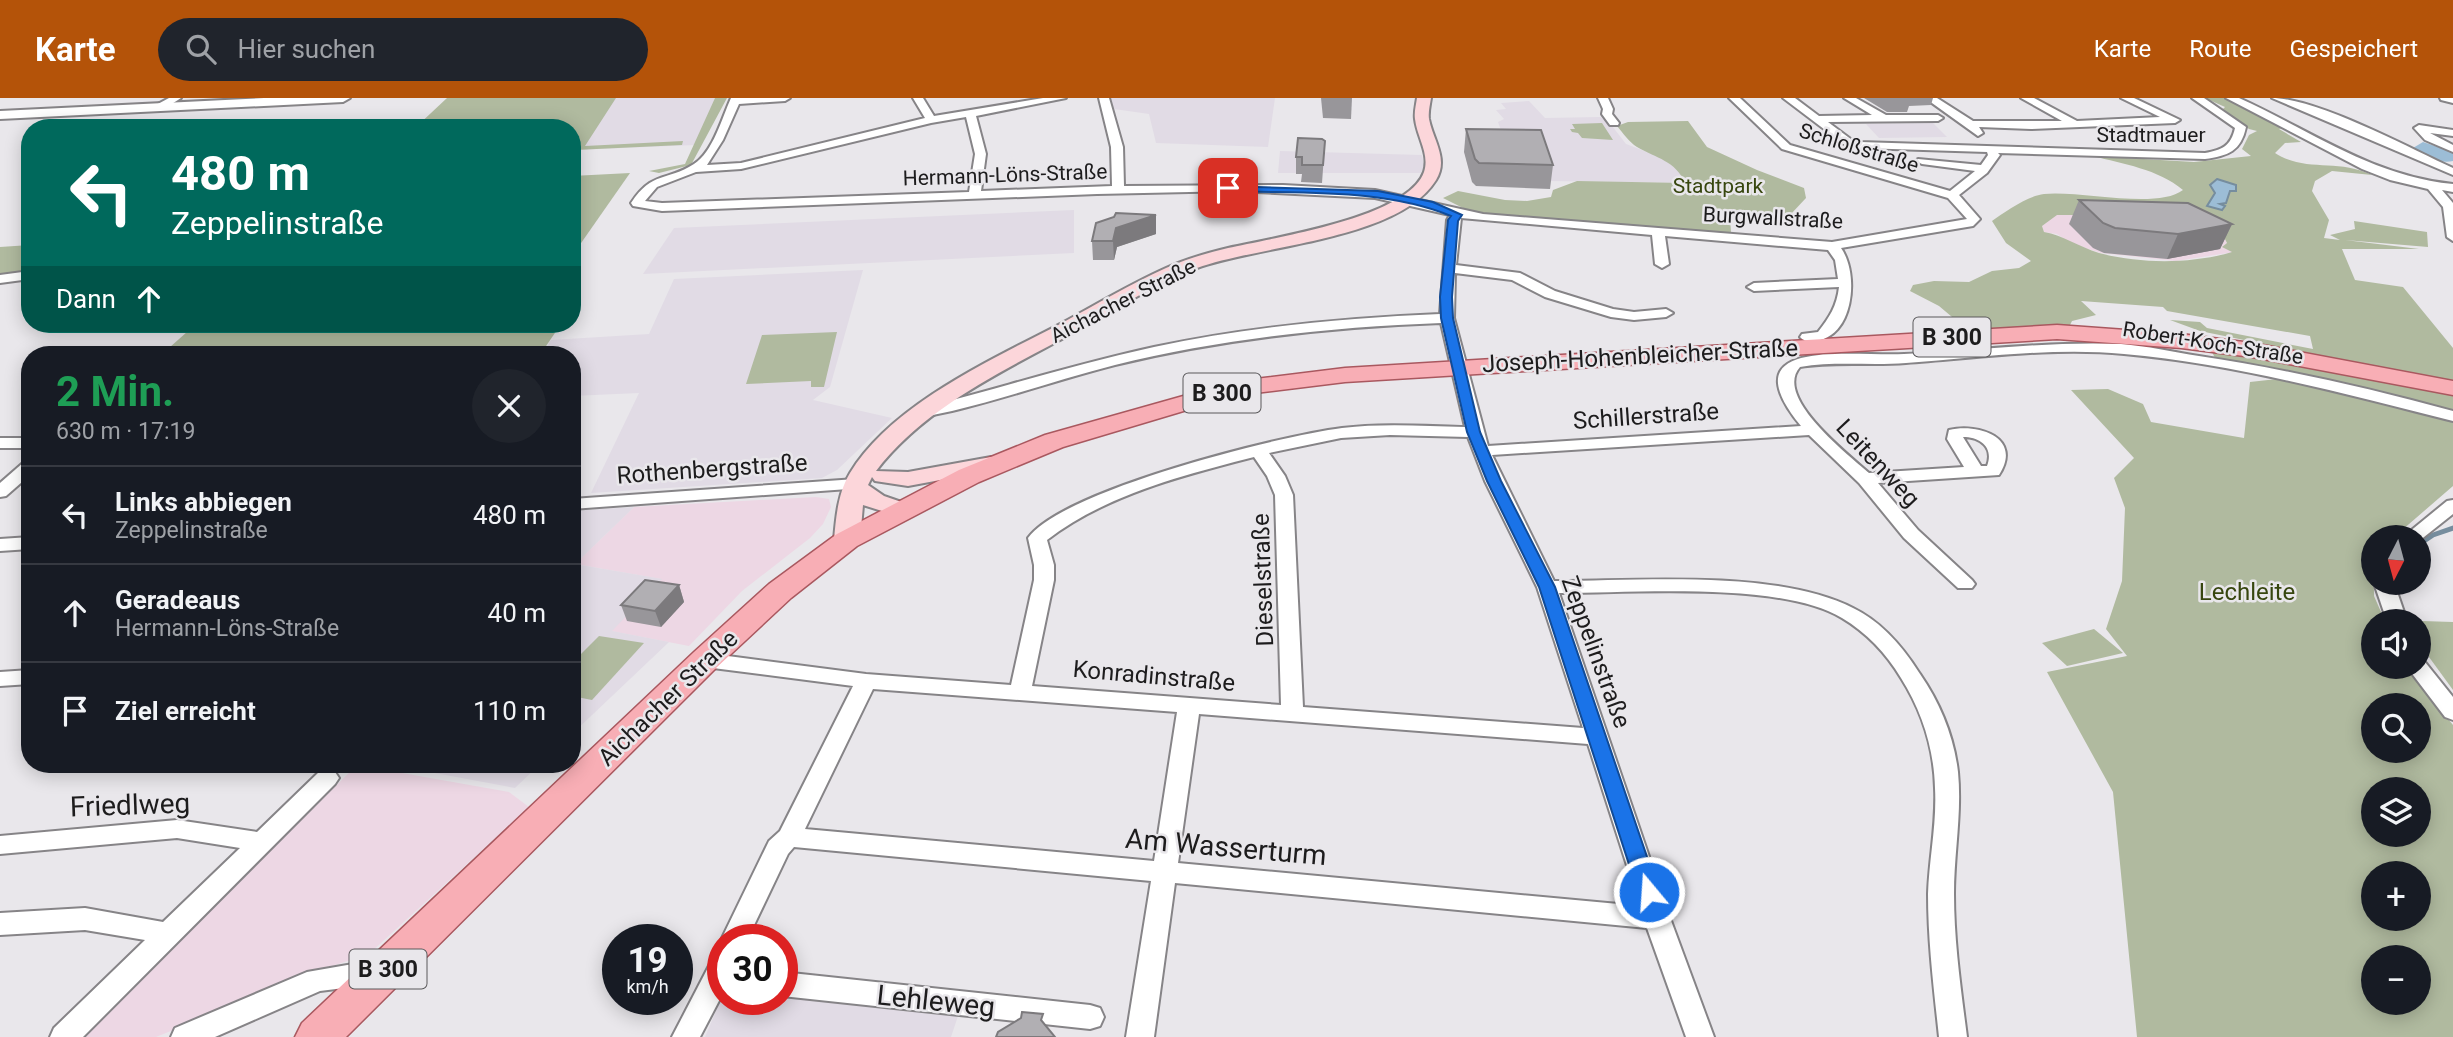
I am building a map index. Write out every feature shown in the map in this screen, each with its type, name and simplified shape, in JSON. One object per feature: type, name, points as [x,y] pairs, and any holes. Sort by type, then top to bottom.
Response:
[{"type":"main road","name":"Aichacher Straße","points":[[856,484],[881,465],[905,428],[928,411],[995,367],[1170,274],[1206,260],[1361,222],[1408,199],[1429,179],[1434,160],[1422,117],[1424,98]]},
{"type":"main road","name":"Joseph-Hohenbleicher-Straße","points":[[901,510],[996,463],[1054,440],[1128,418],[1255,386],[1457,367],[2001,334],[2077,333],[2252,350],[2453,388]]},
{"type":"main road","points":[[881,465],[908,479],[996,463]]},
{"type":"main road","points":[[881,465],[901,510]]},
{"type":"main road","points":[[856,484],[870,500],[901,510]]},
{"type":"main road","points":[[847,540],[856,484]]},
{"type":"main road","name":"Aichacher Straße","points":[[317,1037],[705,660],[780,591],[847,540],[901,510]]},
{"type":"street","points":[[160,107],[176,98]]},
{"type":"street","points":[[0,115],[257,100],[343,98]]},
{"type":"street","points":[[644,170],[660,180],[704,162],[736,99],[785,98]]},
{"type":"street","points":[[918,98],[931,120]]},
{"type":"street","points":[[692,169],[741,166],[931,120],[1062,98]]},
{"type":"street","points":[[1104,98],[1118,147],[1118,189]]},
{"type":"street","points":[[1603,98],[1608,109],[1607,114],[1614,123]]},
{"type":"street","points":[[1788,98],[1849,143],[1991,150]]},
{"type":"street","points":[[1849,98],[1883,118]]},
{"type":"street","points":[[1930,98],[1971,124],[1994,155],[1984,169],[1952,195]]},
{"type":"street","points":[[1971,124],[2175,120],[2126,98]]},
{"type":"street","name":"Stadtmauer","points":[[1991,150],[2180,156],[2225,153],[2238,141],[2241,127],[2197,98]]},
{"type":"street","points":[[2231,98],[2305,133],[2381,174],[2433,187],[2453,188]]},
{"type":"street","points":[[2277,98],[2338,120],[2453,172]]},
{"type":"street","points":[[2445,98],[2453,100]]},
{"type":"street","points":[[2027,99],[2076,124]]},
{"type":"street","name":"Schloßstraße","points":[[1738,102],[1791,150],[1952,195]]},
{"type":"street","points":[[970,113],[983,157],[974,195]]},
{"type":"street","points":[[1815,119],[1938,118]]},
{"type":"street","points":[[2453,134],[2419,128],[2428,138],[2453,149]]},
{"type":"street","points":[[1922,161],[1984,169]]},
{"type":"street","name":"Hermann-Löns-Straße","points":[[660,180],[645,189],[637,203],[664,207],[1118,189],[1295,190],[1376,194],[1408,199]]},
{"type":"street","points":[[2433,187],[2449,206],[2453,237]]},
{"type":"street","name":"Burgwallstraße","points":[[1457,215],[1832,246],[1969,223],[1974,219],[1952,195]]},
{"type":"street","points":[[1408,199],[1435,205],[1457,215]]},
{"type":"street","name":"Zeppelinstraße","points":[[1457,215],[1453,220],[1447,318],[1457,367],[1478,441],[1494,481],[1547,587],[1657,918],[1700,1037]]},
{"type":"street","points":[[1658,233],[1661,264]]},
{"type":"street","points":[[1807,337],[1822,336],[1839,316],[1845,303],[1842,256],[1832,246]]},
{"type":"street","points":[[1449,268],[1515,276],[1550,294],[1611,313],[1634,316],[1665,313]]},
{"type":"street","points":[[0,279],[21,276]]},
{"type":"street","points":[[1754,286],[1845,283]]},
{"type":"street","points":[[928,411],[961,405],[1110,361],[1194,342],[1300,326],[1367,320],[1447,318]]},
{"type":"street","name":"Robert-Koch-Straße","points":[[1795,363],[1820,359],[1902,359],[2053,347],[2124,349],[2260,370],[2366,393],[2453,416]]},
{"type":"street","name":"Leitenweg","points":[[1795,363],[1789,369],[1787,392],[1794,407],[1813,430],[1865,479],[1911,534],[1965,584]]},
{"type":"street","name":"Schillerstraße","points":[[1020,691],[1042,596],[1044,565],[1037,538],[1047,527],[1114,497],[1171,476],[1259,451],[1340,433],[1371,430],[1478,441],[1813,430]]},
{"type":"street","points":[[0,443],[21,443]]},
{"type":"street","name":"Dieselstraße","points":[[1259,451],[1276,476],[1284,495],[1292,713]]},
{"type":"street","points":[[1865,479],[1976,472]]},
{"type":"street","points":[[0,492],[21,474]]},
{"type":"street","name":"Rothenbergstraße","points":[[581,503],[856,484]]},
{"type":"street","points":[[2427,525],[2453,505]]},
{"type":"street","points":[[0,545],[21,544]]},
{"type":"street","points":[[1547,587],[1749,587],[1784,591],[1822,601],[1858,617],[1885,639],[1908,668],[1941,736],[1947,774],[1941,894],[1953,1037]]},
{"type":"street","name":"Konradinstraße","points":[[705,660],[866,681],[1599,737]]},
{"type":"street","points":[[0,680],[21,678]]},
{"type":"street","points":[[2427,679],[2453,712]]},
{"type":"street","points":[[742,924],[778,848],[789,837],[866,681]]},
{"type":"street","points":[[1140,1037],[1189,706]]},
{"type":"street","points":[[64,1037],[327,778]]},
{"type":"street","name":"Friedlweg","points":[[0,845],[177,830],[262,842]]},
{"type":"street","name":"Am Wasserturm","points":[[789,837],[1657,918]]},
{"type":"street","points":[[0,924],[85,919],[169,934]]},
{"type":"street","points":[[185,1037],[317,980],[353,975],[374,983]]},
{"type":"street","name":"Lehleweg","points":[[798,987],[1090,1017]]},
{"type":"street","points":[[686,1037],[707,999]]},
{"type":"shaded area","points":[[611,98],[719,98],[695,145],[581,150],[581,141]]},
{"type":"shaded area","points":[[1109,98],[1275,98],[1268,147],[1156,143],[1149,114],[1114,109]]},
{"type":"shaded area","points":[[1529,101],[1545,118],[1600,117],[1609,122],[1626,144],[1658,156],[1678,169],[1686,183],[1549,181],[1509,152],[1498,122],[1504,119],[1496,110],[1506,109],[1501,103]]},
{"type":"shaded area","points":[[1933,123],[1947,137],[1879,138],[1866,124]]},
{"type":"shaded area","points":[[1280,151],[1422,155],[1424,165],[1421,173],[1278,173]]},
{"type":"shaded area","points":[[1074,210],[1074,253],[643,274],[674,228]]},
{"type":"shaded area","points":[[2056,215],[2106,215],[2224,237],[2227,243],[2223,247],[2234,252],[2176,261],[2101,253],[2072,244],[2057,234],[2044,232],[2042,226]]},
{"type":"shaded area","points":[[863,270],[830,387],[813,400],[892,418],[837,470],[822,478],[591,493],[639,393],[581,396],[581,346],[547,346],[551,340],[649,334],[674,279]]},
{"type":"shaded area","points":[[816,497],[829,499],[831,507],[823,524],[810,538],[742,591],[689,646],[611,631],[661,579],[581,565],[581,558],[634,507]]},
{"type":"shaded area","points":[[634,507],[581,558],[581,510]]},
{"type":"shaded area","points":[[581,565],[662,579],[612,631],[669,642],[581,725]]},
{"type":"shaded area","points":[[349,773],[402,773],[509,792],[529,807],[369,954],[326,968],[156,1037],[81,1037]]},
{"type":"shaded area","points":[[435,773],[531,773],[515,788]]},
{"type":"shaded area","points":[[798,997],[959,1013],[951,1037],[705,1037],[714,1015],[798,1015]]},
{"type":"green space","points":[[447,98],[616,98],[585,146],[683,141],[682,145],[581,150],[581,119],[425,119]]},
{"type":"green space","points":[[715,98],[727,98],[691,165],[659,173],[649,171],[685,164]]},
{"type":"green space","points":[[2205,98],[2224,98],[2286,127],[2279,129],[2301,142],[2285,143],[2275,153],[2287,159],[2346,167],[2372,175],[2332,171],[2315,181],[2312,191],[2329,220],[2324,238],[2340,240],[2330,235],[2355,229],[2354,221],[2427,232],[2428,247],[2345,240],[2419,249],[2342,249],[2355,280],[2403,287],[2453,348],[2453,383],[2200,331],[2170,320],[2200,322],[2207,328],[2313,349],[2310,336],[2167,311],[2163,307],[2081,301],[2096,315],[2072,321],[2068,329],[2006,331],[1964,327],[1939,306],[1910,291],[1913,285],[1934,281],[1969,282],[1992,271],[2019,268],[2031,261],[2006,243],[1992,221],[2031,198],[2044,194],[2059,194],[2137,199],[2171,196],[2183,190],[2151,172],[2093,156],[2194,162],[2251,156],[2242,149],[2249,135],[2257,131],[2249,129],[2223,109],[2225,107]],"holes":[[[2057,215],[2106,215],[2224,237],[2227,243],[2222,247],[2232,252],[2200,259],[2166,261],[2115,257],[2044,232],[2042,226]]]},
{"type":"green space","name":"Stadtpark","points":[[1688,121],[1707,147],[1804,188],[1806,198],[1791,214],[1767,217],[1730,216],[1731,233],[1490,215],[1471,212],[1443,198],[1458,191],[1505,200],[1527,201],[1551,197],[1553,190],[1577,181],[1685,183],[1671,165],[1634,145],[1617,126],[1628,122]]},
{"type":"green space","points":[[1602,123],[1613,140],[1582,138],[1570,129],[1575,129],[1572,124]]},
{"type":"green space","points":[[630,173],[581,243],[581,176]]},
{"type":"green space","points":[[21,246],[21,274],[0,278],[0,247]]},
{"type":"green space","points":[[837,332],[824,387],[811,387],[811,381],[746,384],[762,335]]},
{"type":"green space","points":[[186,333],[555,333],[546,346],[171,346]]},
{"type":"green space","points":[[2211,350],[2252,355],[2453,395],[2453,412],[2305,376],[2215,358]]},
{"type":"green space","name":"Lechleite","points":[[2286,378],[2453,418],[2453,486],[2408,525],[2361,525],[2361,595],[2374,595],[2380,609],[2361,609],[2361,679],[2415,679],[2427,693],[2361,693],[2361,763],[2431,763],[2431,698],[2453,725],[2453,1037],[2137,1037],[2113,792],[2047,672],[2127,656],[2106,629],[2122,581],[2125,508],[2114,478],[2134,458],[2071,390],[2108,389],[2143,404],[2151,422],[2244,438],[2250,382]]},
{"type":"green space","points":[[2431,621],[2453,622],[2453,690],[2431,660]]},
{"type":"green space","points":[[2094,629],[2123,653],[2067,666],[2042,643]]},
{"type":"green space","points":[[599,636],[644,643],[592,700],[581,698],[581,654]]},
{"type":"water","points":[[2217,179],[2236,185],[2236,191],[2230,191],[2226,203],[2220,204],[2225,206],[2222,210],[2207,206],[2215,193],[2210,185]]},
{"type":"building","points":[[1466,129],[1541,130],[1553,165],[1479,163],[1475,159]]},
{"type":"building","points":[[1298,138],[1325,141],[1323,165],[1302,165],[1302,157],[1296,157]]},
{"type":"building","points":[[2079,200],[2188,203],[2232,224],[2178,234],[2115,228],[2103,223]]},
{"type":"building","points":[[1116,213],[1156,215],[1116,228],[1113,241],[1092,241],[1096,223],[1114,217]]},
{"type":"building","points":[[645,580],[679,585],[655,611],[621,605]]},
{"type":"building","points":[[1022,1012],[1043,1014],[1041,1020],[1055,1037],[996,1037],[998,1032],[1021,1018]]},
{"type":"waterway","points":[[2423,148],[2447,157]]},
{"type":"waterway","points":[[2431,536],[2453,528]]},
{"type":"route","points":[[1228,188],[1378,194],[1429,204],[1457,215],[1453,220],[1446,297],[1447,318],[1474,432],[1494,481],[1547,587],[1649,892]]}]
